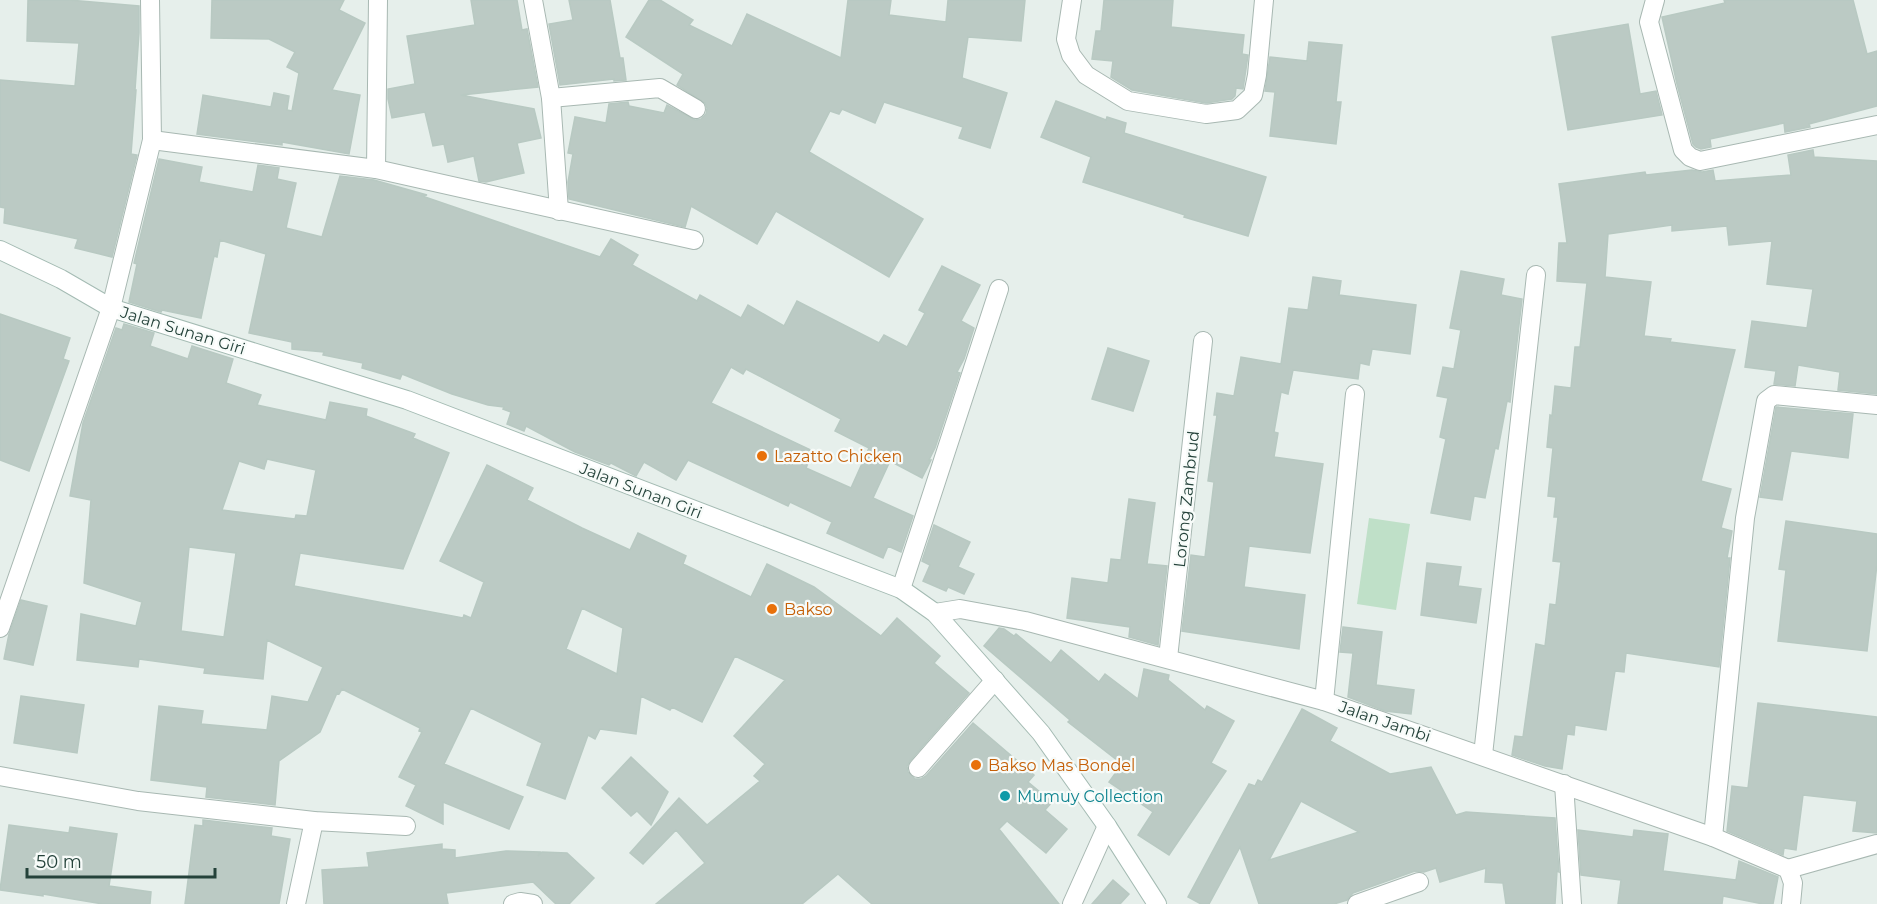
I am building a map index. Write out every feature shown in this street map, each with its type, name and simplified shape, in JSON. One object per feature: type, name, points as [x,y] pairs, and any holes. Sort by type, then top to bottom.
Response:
[{"type":"street","points":[[0,628],[111,308],[152,140],[150,0]]},
{"type":"street","points":[[376,169],[378,0]]},
{"type":"street","points":[[534,0],[551,98],[559,211]]},
{"type":"street","points":[[1072,0],[1066,39],[1071,55],[1086,75],[1128,101],[1206,114],[1237,110],[1253,95],[1264,0]]},
{"type":"street","points":[[1655,0],[1648,22],[1683,150],[1690,157],[1701,161],[1877,125]]},
{"type":"street","points":[[551,98],[660,87],[696,109]]},
{"type":"street","points":[[152,140],[376,169],[694,240]]},
{"type":"street","name":"Jalan Sunan Giri","points":[[0,250],[61,279],[111,308],[407,400],[901,589],[935,614],[1041,733],[1107,826],[1156,904]]},
{"type":"street","points":[[1482,755],[1536,275]]},
{"type":"street","points":[[901,589],[999,289]]},
{"type":"street","name":"Lorong Zambrud","points":[[1168,658],[1203,341]]},
{"type":"street","points":[[1324,700],[1355,394]]},
{"type":"street","points":[[1713,837],[1744,518],[1766,401],[1774,395],[1877,405]]},
{"type":"street","name":"Jalan Jambi","points":[[935,614],[960,609],[986,613],[1324,700],[1713,837],[1788,869]]},
{"type":"street","points":[[918,768],[995,680]]},
{"type":"street","points":[[0,776],[138,801],[314,821],[406,826]]},
{"type":"street","points":[[1564,784],[1572,904]]},
{"type":"street","points":[[297,904],[314,821]]},
{"type":"street","points":[[1072,904],[1107,826]]},
{"type":"street","points":[[1791,904],[1793,883],[1788,869],[1877,844]]},
{"type":"street","points":[[1357,904],[1419,882]]},
{"type":"street","points":[[513,904],[520,902],[533,904]]},
{"type":"green space","points":[[1369,518],[1410,524],[1396,610],[1357,604]]},
{"type":"building","points":[[28,0],[69,0],[139,6],[131,154],[137,155],[112,257],[75,248],[78,239],[4,223],[5,208],[0,207],[0,80],[75,86],[79,43],[27,41]]},
{"type":"building","points":[[212,0],[344,0],[339,10],[365,23],[332,90],[360,95],[349,154],[282,142],[282,145],[197,134],[203,95],[271,107],[274,93],[289,96],[287,110],[292,111],[299,73],[287,67],[295,52],[269,39],[211,38]]},
{"type":"building","points":[[471,0],[517,0],[522,30],[527,29],[538,87],[461,95],[534,109],[541,138],[517,143],[524,173],[486,182],[479,181],[474,156],[448,162],[444,144],[433,146],[425,112],[392,118],[388,99],[388,89],[415,84],[407,36],[475,25]]},
{"type":"building","points":[[569,0],[610,0],[626,80],[614,81],[614,79],[560,85],[549,24],[573,20]]},
{"type":"building","points":[[649,0],[660,0],[693,20],[689,25],[732,46],[747,14],[841,58],[848,0],[891,0],[889,15],[946,22],[948,0],[1025,0],[1021,41],[968,37],[962,78],[1007,93],[990,148],[959,138],[963,127],[884,102],[875,123],[842,109],[839,114],[830,111],[809,152],[923,219],[889,277],[776,211],[757,244],[691,206],[685,227],[569,199],[568,182],[573,154],[568,153],[575,117],[606,123],[609,104],[628,102],[629,106],[664,113],[667,105],[695,120],[701,119],[706,114],[705,103],[677,85],[683,74],[626,37]]},
{"type":"building","points":[[1104,0],[1173,0],[1171,27],[1244,35],[1242,54],[1248,55],[1243,89],[1236,88],[1232,99],[1206,103],[1132,90],[1111,77],[1113,61],[1092,59],[1096,31],[1101,31]]},
{"type":"building","points":[[1724,0],[1853,0],[1867,54],[1877,51],[1877,106],[1809,124],[1810,127],[1785,132],[1784,123],[1710,139],[1711,147],[1701,149],[1696,147],[1693,144],[1677,84],[1662,17],[1725,3]]},
{"type":"building","points":[[1628,24],[1640,94],[1656,91],[1662,115],[1568,130],[1552,37]]},
{"type":"building","points":[[1309,42],[1342,45],[1336,102],[1341,102],[1336,144],[1270,136],[1275,92],[1265,91],[1270,57],[1307,61]]},
{"type":"building","points":[[1056,101],[1106,120],[1107,117],[1126,123],[1124,133],[1266,177],[1248,236],[1184,217],[1185,215],[1083,182],[1091,157],[1041,137]]},
{"type":"building","points":[[1813,150],[1814,157],[1877,161],[1877,394],[1838,390],[1840,372],[1798,365],[1795,386],[1774,384],[1776,371],[1745,367],[1752,321],[1807,328],[1813,289],[1767,284],[1772,241],[1729,245],[1727,226],[1672,231],[1672,225],[1608,234],[1605,277],[1651,282],[1644,336],[1671,339],[1670,342],[1735,350],[1701,481],[1731,489],[1721,528],[1732,531],[1727,558],[1730,558],[1719,667],[1626,653],[1624,672],[1615,671],[1606,730],[1575,725],[1574,735],[1567,734],[1562,769],[1512,755],[1515,736],[1523,737],[1536,644],[1545,646],[1550,604],[1556,605],[1561,562],[1553,561],[1558,517],[1554,517],[1556,497],[1548,496],[1553,448],[1547,447],[1550,415],[1552,416],[1555,386],[1571,388],[1575,347],[1580,347],[1587,283],[1557,281],[1559,243],[1567,243],[1559,184],[1645,172],[1646,175],[1692,170],[1702,172],[1713,170],[1715,181],[1791,175],[1788,155]]},
{"type":"building","points":[[159,159],[202,167],[199,182],[253,192],[258,165],[279,168],[277,179],[296,183],[286,228],[322,237],[340,176],[374,180],[427,195],[422,196],[600,257],[611,239],[638,255],[632,265],[697,301],[700,295],[741,318],[748,305],[784,326],[797,301],[879,343],[884,335],[907,347],[925,313],[919,310],[942,266],[980,285],[961,321],[974,328],[964,359],[957,372],[960,373],[929,460],[931,460],[922,478],[890,461],[873,498],[913,516],[901,552],[888,546],[883,558],[827,533],[832,522],[790,502],[788,506],[688,460],[676,480],[644,462],[636,476],[611,463],[609,465],[575,452],[526,426],[524,431],[507,424],[511,412],[503,409],[504,407],[488,405],[452,394],[402,374],[400,379],[362,368],[363,363],[323,355],[324,352],[292,349],[292,342],[249,333],[266,254],[220,240],[217,257],[214,256],[201,318],[162,310],[161,312],[129,302],[137,264],[134,263]],"holes":[[[731,367],[743,374],[746,369],[841,419],[835,431],[869,448],[851,488],[806,468],[813,451],[711,403]]]},
{"type":"building","points":[[1461,271],[1504,279],[1501,295],[1522,299],[1510,402],[1507,401],[1498,449],[1495,448],[1485,498],[1474,496],[1470,520],[1431,513],[1446,439],[1440,437],[1448,398],[1437,396],[1443,367],[1454,369],[1461,330],[1450,328]]},
{"type":"building","points":[[1313,277],[1341,281],[1339,295],[1416,305],[1410,354],[1372,349],[1369,365],[1360,363],[1358,379],[1293,370],[1288,394],[1281,392],[1274,432],[1278,433],[1274,457],[1323,464],[1310,553],[1249,546],[1244,587],[1305,595],[1299,649],[1182,631],[1191,555],[1205,557],[1214,482],[1208,481],[1217,415],[1214,415],[1217,393],[1234,396],[1241,357],[1281,364],[1289,308],[1308,310]]},
{"type":"building","points":[[0,314],[70,338],[63,359],[69,361],[29,471],[0,460]]},
{"type":"building","points":[[124,324],[154,333],[150,346],[188,359],[192,346],[233,359],[226,383],[261,395],[257,405],[326,420],[330,402],[367,409],[366,416],[415,434],[413,438],[449,453],[403,569],[300,553],[294,586],[471,618],[484,582],[440,561],[487,465],[533,488],[527,500],[582,528],[630,550],[638,533],[686,556],[683,564],[751,597],[767,564],[814,587],[881,636],[897,618],[940,656],[934,663],[969,693],[910,761],[907,766],[908,772],[915,779],[926,776],[973,723],[1034,775],[1028,782],[1052,802],[1045,810],[1067,829],[1046,853],[1007,821],[999,829],[1059,904],[872,904],[838,874],[802,904],[656,904],[705,863],[676,830],[643,864],[630,853],[679,798],[707,825],[760,781],[754,776],[765,764],[734,736],[785,680],[735,656],[702,722],[672,707],[670,710],[641,696],[636,734],[600,729],[595,739],[588,735],[565,799],[527,785],[542,743],[471,708],[444,764],[523,797],[509,829],[443,802],[443,824],[406,806],[416,785],[399,777],[422,732],[419,731],[420,728],[342,689],[339,694],[337,693],[320,732],[279,761],[275,805],[206,797],[207,787],[151,780],[159,706],[203,711],[201,724],[267,730],[272,696],[308,702],[323,667],[267,640],[263,679],[204,673],[205,668],[139,659],[138,667],[77,660],[81,614],[136,626],[142,602],[84,583],[91,500],[70,496],[83,423],[116,328],[122,330]],"holes":[[[267,459],[316,470],[307,516],[296,515],[295,519],[222,510],[239,461],[264,469]],[[189,547],[236,553],[224,637],[181,631]],[[582,608],[623,628],[617,674],[566,649]]]},
{"type":"building","points":[[1108,348],[1149,361],[1133,411],[1092,399]]},
{"type":"building","points":[[1776,407],[1853,414],[1848,458],[1791,451],[1782,500],[1760,497]]},
{"type":"building","points":[[1129,499],[1155,503],[1147,564],[1167,566],[1158,645],[1129,637],[1130,627],[1067,618],[1072,578],[1108,583],[1111,559],[1121,560]]},
{"type":"building","points":[[1786,521],[1877,534],[1877,564],[1867,651],[1778,641],[1786,570],[1779,569]]},
{"type":"building","points":[[934,525],[970,542],[958,567],[974,574],[964,594],[948,587],[946,591],[923,581],[930,565],[922,561]]},
{"type":"building","points":[[1427,563],[1461,567],[1458,586],[1481,589],[1476,623],[1421,615]]},
{"type":"building","points":[[21,600],[47,606],[33,665],[4,659],[9,634]]},
{"type":"building","points":[[1343,627],[1382,632],[1376,685],[1414,690],[1411,714],[1385,711],[1348,697],[1353,653],[1340,652]]},
{"type":"building","points":[[999,628],[1014,636],[1016,634],[1051,663],[1061,650],[1099,682],[1105,674],[1138,699],[1144,669],[1169,675],[1168,680],[1205,710],[1207,706],[1234,721],[1211,763],[1226,771],[1169,855],[1138,835],[1153,812],[1109,782],[1122,764],[1068,722],[1070,720],[984,646]]},
{"type":"building","points":[[21,696],[84,705],[77,753],[14,743]]},
{"type":"building","points":[[1758,703],[1877,717],[1877,833],[1853,831],[1857,801],[1803,795],[1796,850],[1784,848],[1783,855],[1727,831],[1732,786],[1748,788]]},
{"type":"building","points":[[1302,709],[1337,728],[1330,741],[1390,774],[1431,767],[1456,815],[1466,812],[1555,818],[1559,872],[1557,871],[1555,904],[1506,904],[1503,883],[1485,882],[1486,868],[1440,882],[1436,868],[1424,872],[1415,871],[1353,893],[1347,900],[1334,904],[1259,904],[1240,847],[1209,904],[1201,904],[1188,897],[1249,784],[1255,786],[1258,780],[1262,782]],"holes":[[[1301,801],[1359,832],[1269,860]]]},
{"type":"building","points":[[631,757],[668,792],[651,825],[637,811],[631,816],[602,788]]},
{"type":"building","points":[[203,820],[272,828],[271,836],[290,839],[279,904],[185,904],[195,825],[203,826]]},
{"type":"building","points":[[9,825],[69,833],[70,827],[117,834],[109,886],[151,892],[150,904],[103,904],[43,894],[43,896],[0,890]]},
{"type":"building","points":[[1578,830],[1633,837],[1634,830],[1668,834],[1663,871],[1736,880],[1739,861],[1778,877],[1773,904],[1723,896],[1722,904],[1618,904],[1621,880],[1581,875]]},
{"type":"building","points":[[442,844],[442,849],[455,850],[455,858],[506,851],[540,852],[538,856],[542,852],[567,853],[594,878],[569,904],[556,904],[533,882],[446,893],[448,904],[324,904],[322,870],[369,867],[367,853]]},
{"type":"building","points":[[1113,880],[1129,894],[1120,904],[1092,904]]},
{"type":"place","name":"Lazatto Chicken","points":[[762,456]]},
{"type":"place","name":"Bakso","points":[[772,609]]},
{"type":"place","name":"Bakso Mas Bondel","points":[[976,765]]},
{"type":"place","name":"Mumuy Collection","points":[[1005,796]]}]
